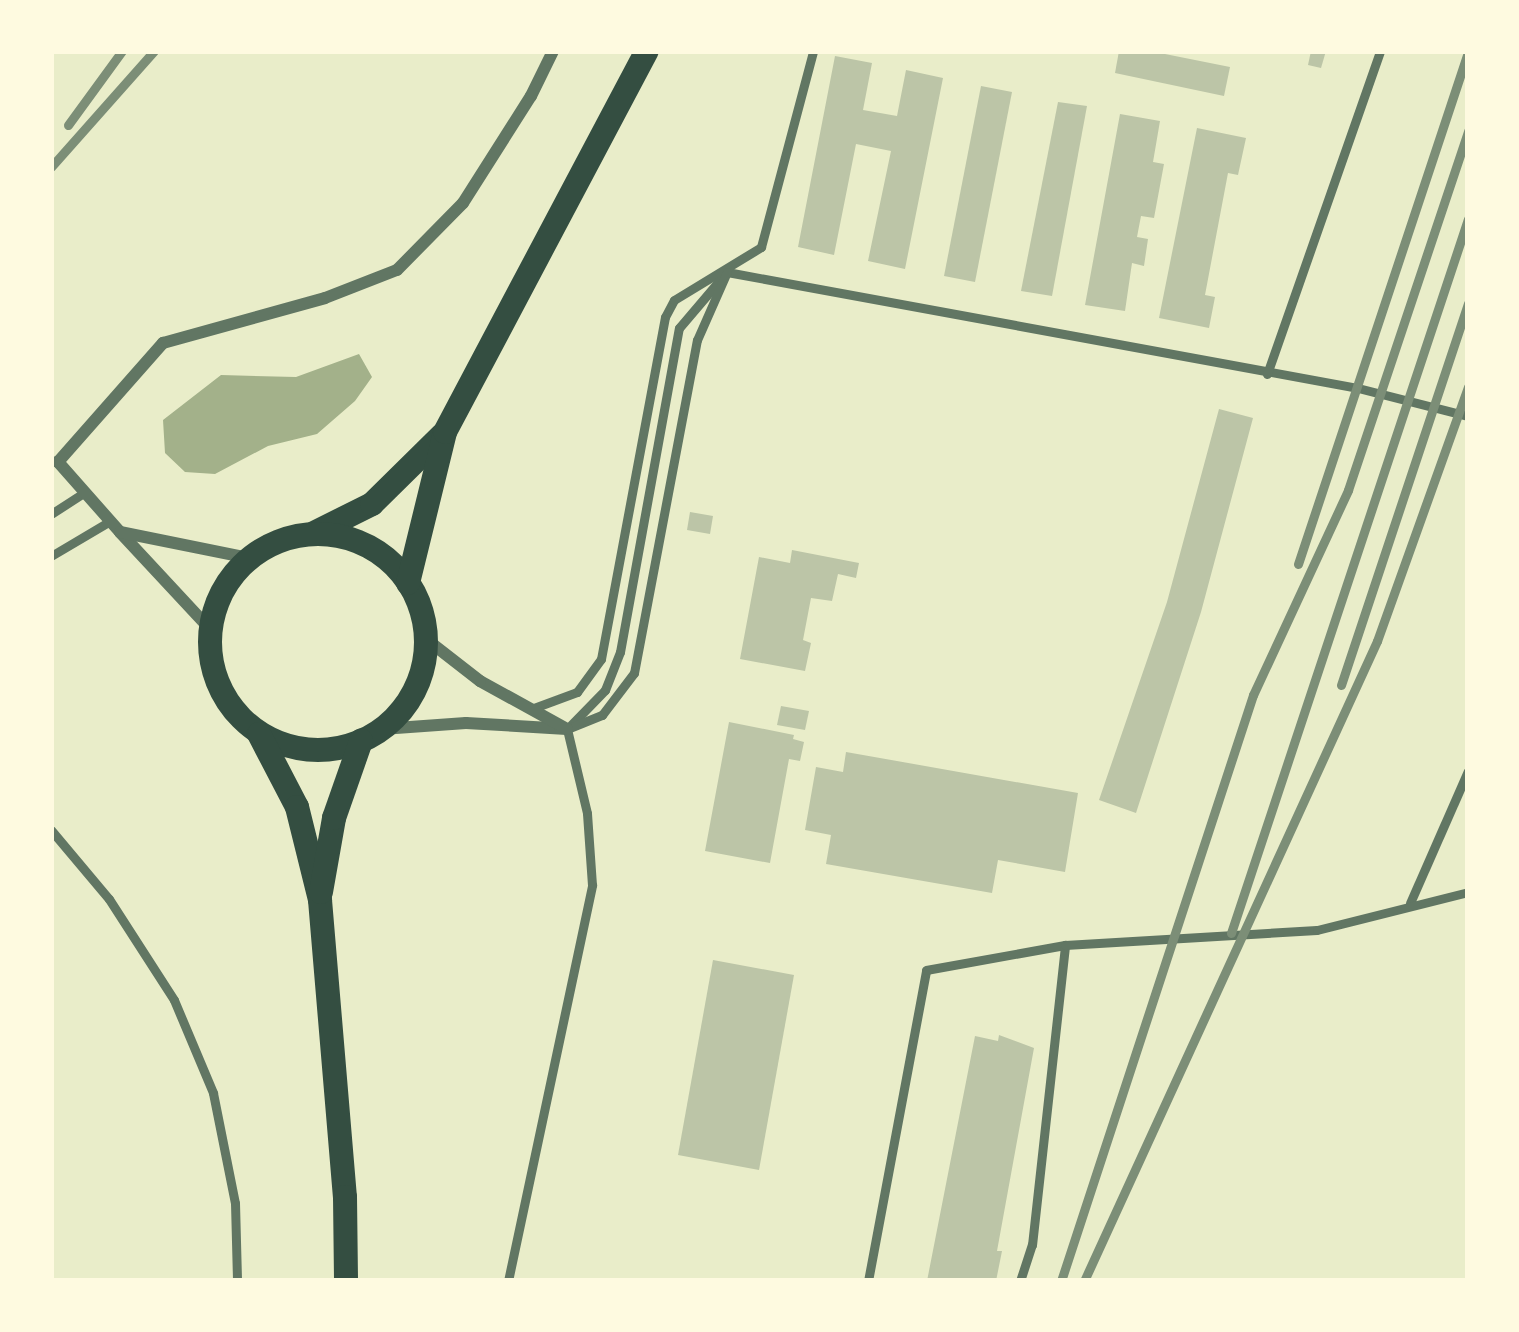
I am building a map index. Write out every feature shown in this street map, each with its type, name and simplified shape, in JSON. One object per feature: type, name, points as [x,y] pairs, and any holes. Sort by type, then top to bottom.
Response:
[{"type":"main road","points":[[408,583],[445,432],[647,51]]},
{"type":"main road","points":[[346,1281],[345,1198],[320,900],[298,807],[257,732],[235,712],[220,687],[211,658],[210,628],[217,602],[249,557],[279,540],[312,534],[372,504],[445,432]]},
{"type":"main road","points":[[312,534],[367,545],[408,583],[426,639],[414,688],[372,735],[334,818],[320,900]]},
{"type":"main road","points":[[257,732],[308,750],[372,735]]},
{"type":"street","points":[[210,628],[58,462],[164,344],[326,298],[397,270],[463,203],[531,96],[553,51]]},
{"type":"street","points":[[115,526],[249,557]]},
{"type":"street","points":[[426,639],[480,681],[567,729]]},
{"type":"street","points":[[372,735],[466,723],[567,729]]},
{"type":"lane","points":[[530,709],[578,692],[601,659],[665,317],[674,300],[727,272],[760,247],[813,51]]},
{"type":"lane","points":[[1267,374],[1380,51]]},
{"type":"lane","points":[[727,272],[1358,388],[1468,416]]},
{"type":"lane","points":[[567,729],[602,715],[634,673],[697,340],[727,272]]},
{"type":"lane","points":[[567,729],[605,690],[620,652],[679,328],[727,272]]},
{"type":"lane","points":[[51,514],[85,492]]},
{"type":"lane","points":[[51,556],[115,526]]},
{"type":"lane","points":[[508,1281],[592,885],[586,813],[567,729]]},
{"type":"lane","points":[[1409,903],[1468,771]]},
{"type":"lane","points":[[51,830],[109,898],[174,1000],[213,1093],[235,1203],[237,1281]]},
{"type":"lane","points":[[868,1281],[926,970],[1064,945],[1317,930],[1409,903],[1468,892]]},
{"type":"lane","points":[[1020,1281],[1032,1245],[1064,945]]},
{"type":"shaded area","points":[[359,354],[372,377],[355,401],[317,434],[268,446],[215,474],[185,472],[165,453],[163,420],[221,375],[296,377]]},
{"type":"building","points":[[1119,51],[1150,51],[1230,67],[1224,96],[1115,73]]},
{"type":"building","points":[[1311,51],[1326,51],[1321,68],[1308,65]]},
{"type":"building","points":[[835,56],[872,63],[863,110],[897,116],[906,70],[943,78],[905,269],[868,261],[891,151],[856,144],[834,255],[798,247]]},
{"type":"building","points":[[981,86],[1012,92],[975,282],[944,276]]},
{"type":"building","points":[[1058,102],[1087,106],[1052,296],[1021,291]]},
{"type":"building","points":[[1120,114],[1160,121],[1153,162],[1164,164],[1154,218],[1141,216],[1137,237],[1148,239],[1144,266],[1132,263],[1125,311],[1085,305]]},
{"type":"building","points":[[1197,128],[1246,138],[1238,175],[1228,173],[1205,295],[1215,297],[1209,328],[1159,318]]},
{"type":"building","points":[[1219,409],[1253,418],[1201,612],[1136,813],[1099,800],[1167,602]]},
{"type":"building","points":[[690,512],[713,516],[710,534],[687,530]]},
{"type":"building","points":[[792,550],[859,563],[856,578],[838,574],[832,601],[811,598],[803,640],[811,643],[805,671],[740,659],[759,557],[790,563]]},
{"type":"building","points":[[781,706],[809,711],[805,730],[777,725]]},
{"type":"building","points":[[729,722],[794,735],[793,739],[804,742],[800,761],[789,759],[770,863],[705,851]]},
{"type":"building","points":[[846,752],[1078,793],[1065,872],[998,860],[992,893],[826,864],[831,835],[805,830],[816,767],[843,772]]},
{"type":"building","points":[[713,960],[794,975],[759,1170],[678,1155]]},
{"type":"building","points":[[999,1035],[1034,1048],[997,1251],[1002,1251],[996,1281],[927,1281],[975,1036],[998,1041]]},
{"type":"railway","points":[[68,125],[122,51]]},
{"type":"railway","points":[[51,167],[154,51]]},
{"type":"railway","points":[[1298,564],[1468,52]]},
{"type":"railway","points":[[1061,1281],[1253,695],[1348,490],[1468,131]]},
{"type":"railway","points":[[1231,933],[1468,219]]},
{"type":"railway","points":[[1341,685],[1468,304]]},
{"type":"railway","points":[[1084,1281],[1377,641],[1468,387]]}]
